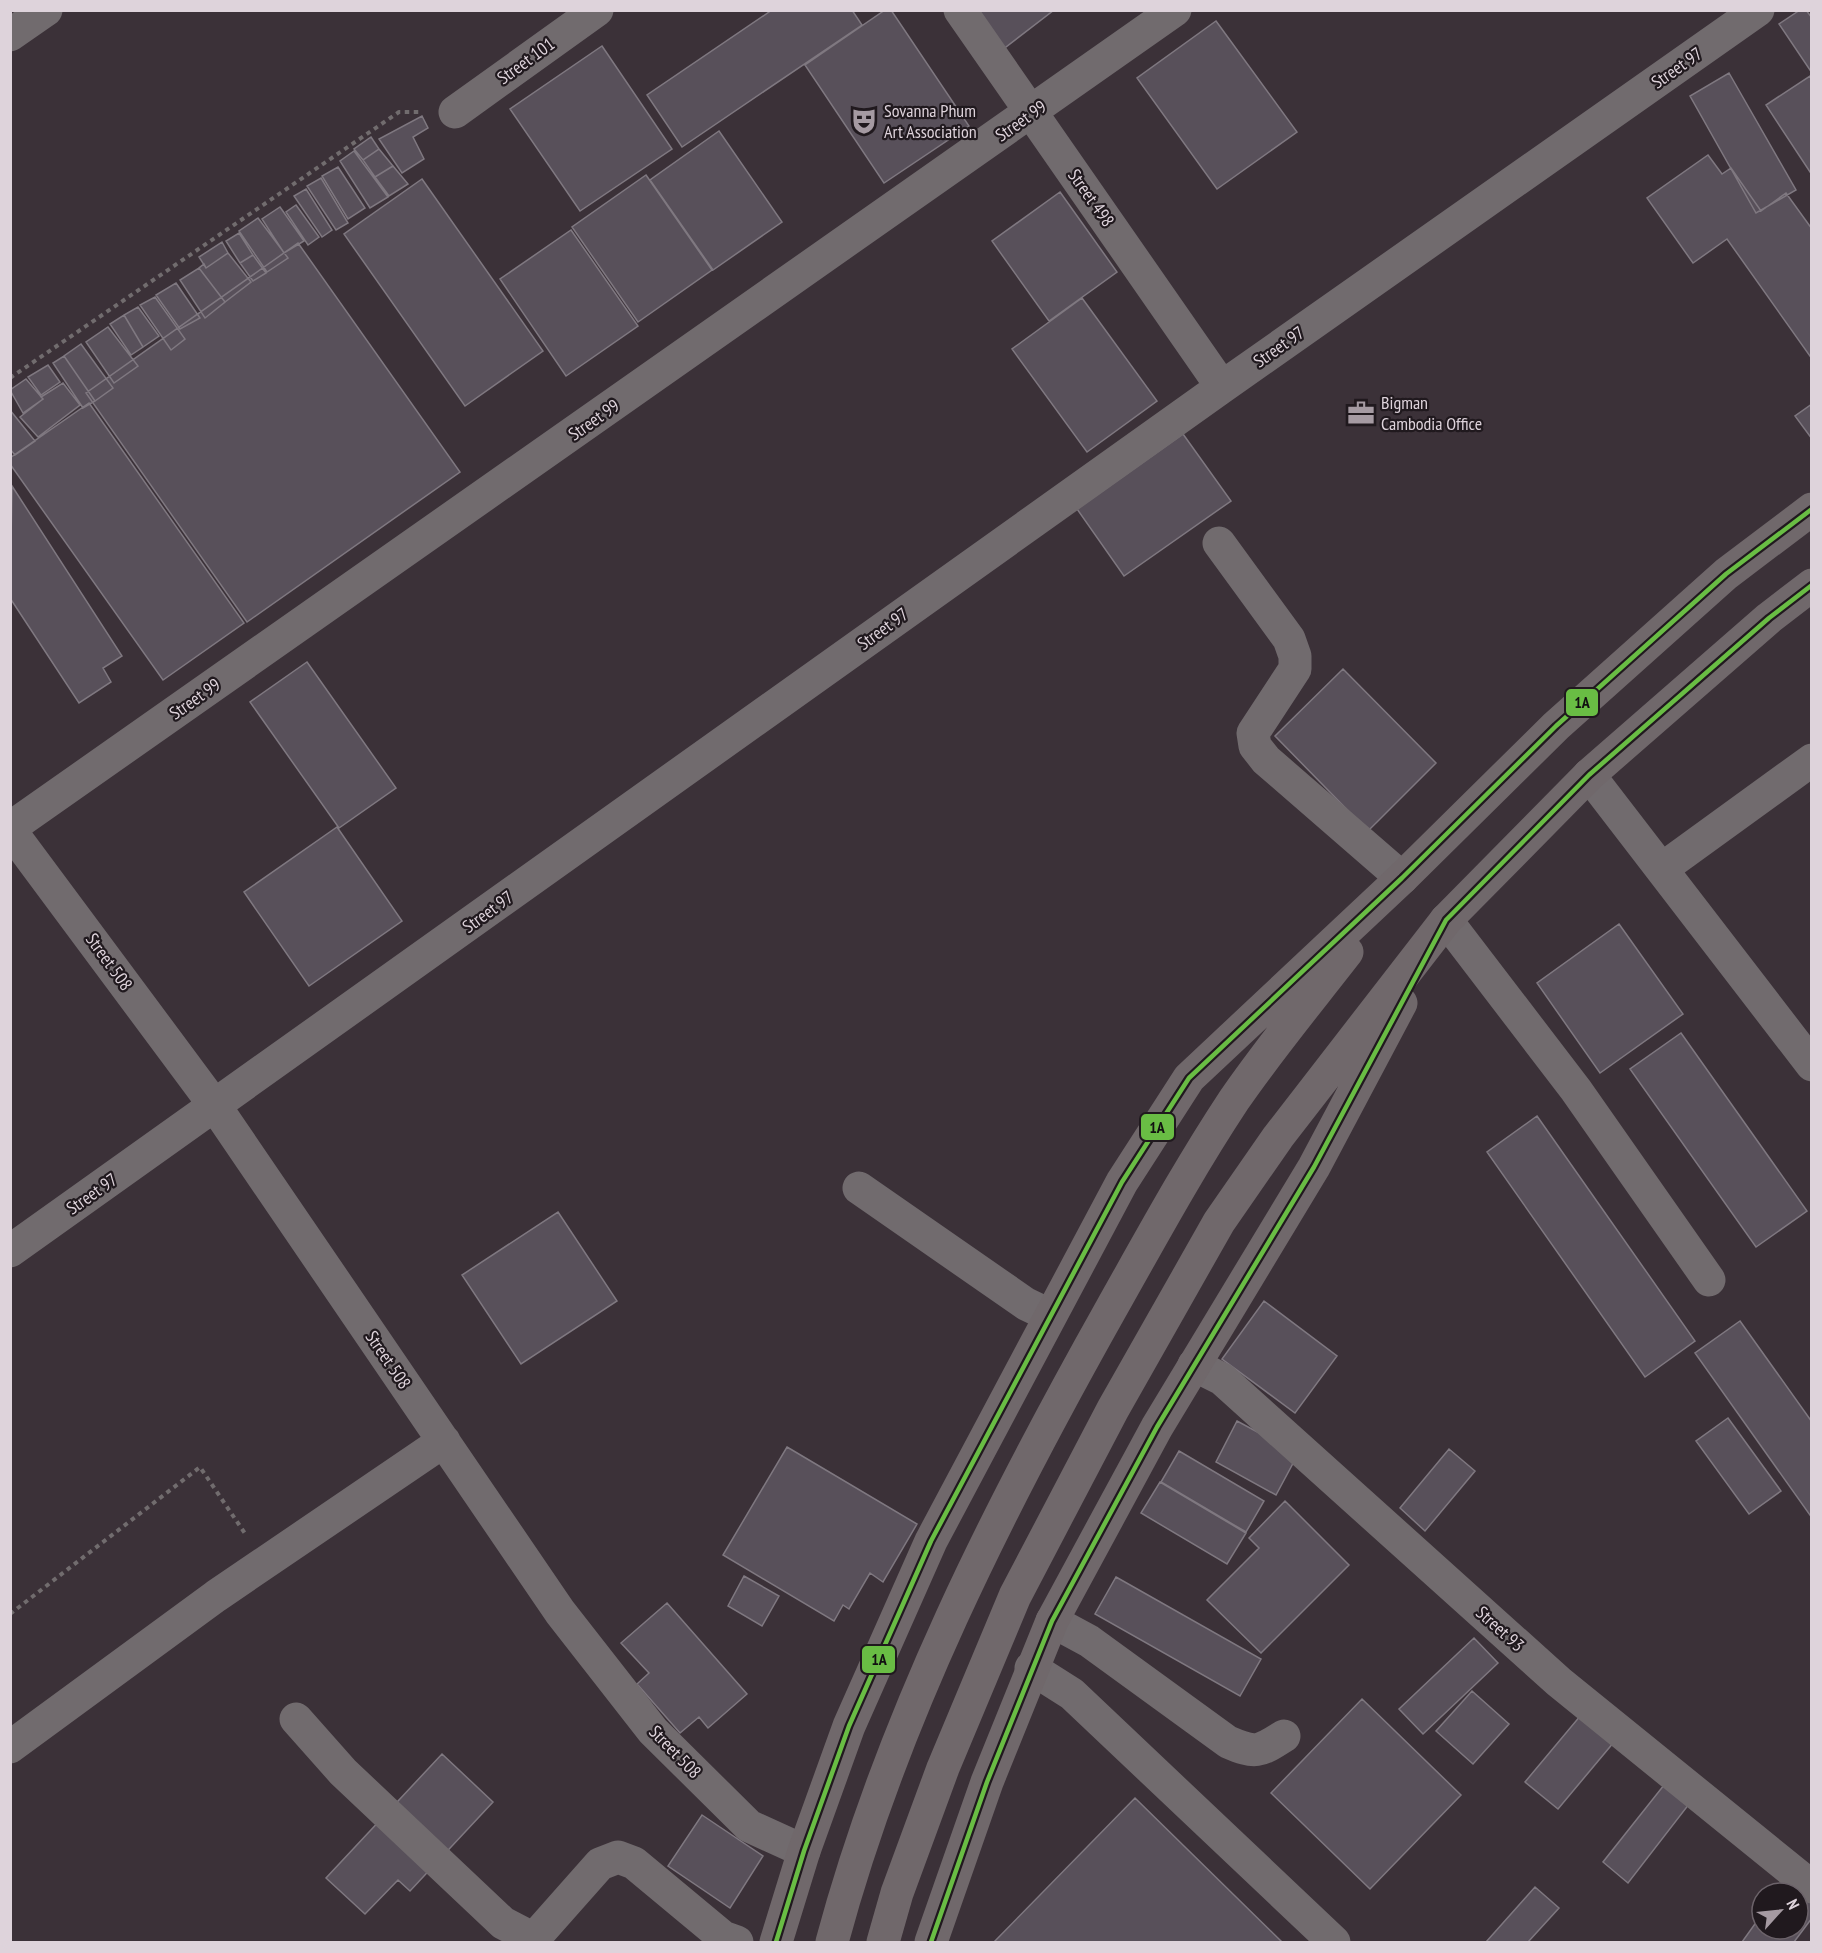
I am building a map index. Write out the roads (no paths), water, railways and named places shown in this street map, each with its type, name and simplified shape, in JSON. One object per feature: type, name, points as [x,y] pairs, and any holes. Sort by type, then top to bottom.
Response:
[{"type":"highway","points":[[776,1942],[804,1851],[849,1726],[931,1541],[1122,1182],[1189,1078],[1402,878],[1556,726],[1726,574],[1812,509]]},
{"type":"highway","points":[[883,1942],[897,1893],[943,1768],[1015,1596],[1113,1408],[1219,1222],[1278,1137],[1446,920],[1589,775],[1769,618],[1812,585]]},
{"type":"highway","points":[[832,1942],[849,1878],[896,1749],[969,1576],[1068,1385],[1173,1198],[1236,1098],[1402,878]]},
{"type":"highway","points":[[931,1942],[1031,1668],[1052,1621],[1157,1427],[1314,1167],[1446,920]]},
{"type":"street","points":[[10,35],[46,10]]},
{"type":"street","name":"Street 101","points":[[455,112],[597,10]]},
{"type":"street","name":"Street 498","points":[[960,10],[1222,387]]},
{"type":"street","name":"Street 99","points":[[10,829],[1176,10]]},
{"type":"street","name":"Street 97","points":[[10,1251],[1222,387],[1758,10]]},
{"type":"street","points":[[1219,543],[1288,639],[1295,656],[1295,669],[1253,733],[1255,746],[1266,760],[1402,878]]},
{"type":"street","points":[[1663,868],[1812,760]]},
{"type":"street","points":[[1589,775],[1663,868],[1812,1065]]},
{"type":"street","name":"Street 508","points":[[10,829],[215,1106],[560,1612],[653,1731],[749,1826],[804,1851]]},
{"type":"street","points":[[1446,920],[1576,1090],[1709,1280]]},
{"type":"street","points":[[859,1188],[1026,1304],[1049,1316]]},
{"type":"street","name":"Street 93","points":[[1194,1365],[1222,1379],[1559,1682],[1812,1887]]},
{"type":"street","points":[[10,1747],[265,1563],[444,1442]]},
{"type":"street","points":[[1052,1621],[1089,1641],[1228,1742],[1250,1751],[1261,1751],[1284,1736]]},
{"type":"street","points":[[1031,1668],[1072,1694],[1334,1942]]},
{"type":"street","points":[[296,1719],[343,1772],[502,1923],[525,1935],[538,1934],[600,1864],[618,1857],[634,1863],[723,1937],[737,1942]]},
{"type":"place","name":"Sovanna Phum Art Association","points":[[864,121]]},
{"type":"place","name":"Bigman Cambodia Office","points":[[1361,413]]}]
